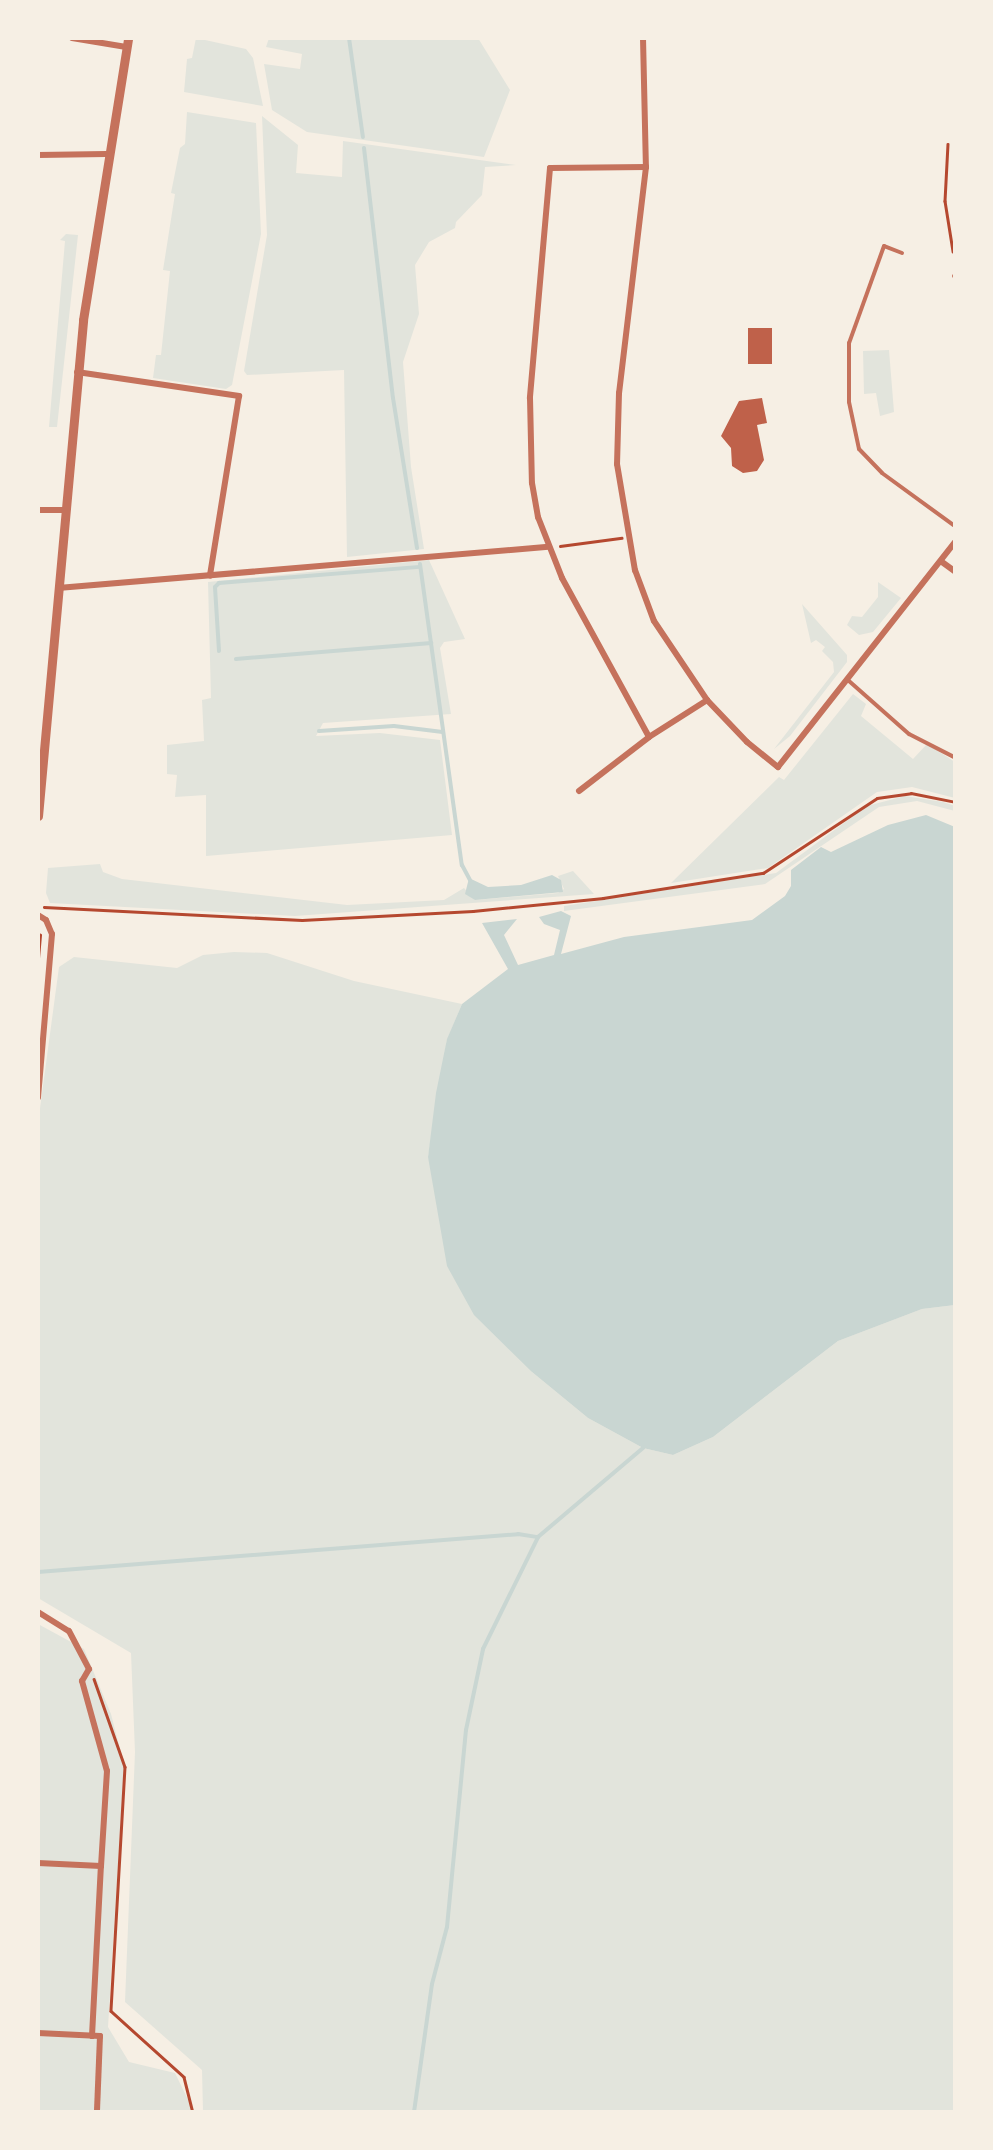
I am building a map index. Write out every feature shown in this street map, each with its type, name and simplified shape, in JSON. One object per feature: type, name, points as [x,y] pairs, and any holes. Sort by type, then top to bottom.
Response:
[{"type":"street","points":[[38,816],[77,372],[106,154],[127,42],[72,38]]},
{"type":"street","points":[[643,38],[646,166],[620,393],[617,464],[627,538],[654,621],[708,700],[747,742],[778,767],[956,540]]},
{"type":"street","points":[[38,155],[106,154]]},
{"type":"street","points":[[646,166],[550,168],[530,398],[532,483],[548,547],[604,661],[649,737]]},
{"type":"street","points":[[77,372],[239,396],[210,576]]},
{"type":"street","points":[[38,510],[65,510]]},
{"type":"street","points":[[58,588],[548,547]]},
{"type":"street","points":[[942,562],[956,572]]},
{"type":"street","points":[[579,791],[649,737],[708,700]]},
{"type":"street","points":[[38,1097],[52,934],[46,920],[39,919]]},
{"type":"street","points":[[38,1612],[70,1631],[89,1669],[82,1681],[108,1770],[92,2036]]},
{"type":"street","points":[[38,1863],[101,1866]]},
{"type":"street","points":[[38,2033],[100,2036],[97,2112]]},
{"type":"lane","points":[[902,253],[884,246],[848,342],[846,379],[852,418],[859,449],[869,461],[956,526]]},
{"type":"lane","points":[[849,680],[909,734],[956,758]]},
{"type":"path","points":[[948,144],[944,201],[953,250]]},
{"type":"path","points":[[548,547],[627,538]]},
{"type":"path","points":[[43,907],[302,920],[588,900],[763,873],[796,855],[877,798],[911,793],[956,802]]},
{"type":"path","points":[[38,958],[39,919]]},
{"type":"path","points":[[89,1669],[118,1737],[125,1767],[111,2011],[184,2077],[193,2112]]},
{"type":"shaded area","points":[[196,38],[246,49],[253,58],[263,106],[184,92],[187,59],[192,58]]},
{"type":"shaded area","points":[[269,38],[478,38],[510,90],[484,157],[307,132],[272,110],[264,64],[300,69],[302,54],[266,47]]},
{"type":"shaded area","points":[[187,112],[256,123],[261,234],[232,385],[226,389],[153,378],[156,355],[161,355],[170,271],[163,270],[175,194],[171,193],[180,148],[185,144]]},
{"type":"shaded area","points":[[262,116],[298,145],[296,173],[342,177],[343,141],[516,165],[485,167],[482,195],[456,222],[455,228],[429,242],[415,265],[419,314],[403,362],[411,467],[424,549],[347,557],[344,370],[247,375],[244,371],[267,235]]},
{"type":"shaded area","points":[[66,234],[78,235],[57,427],[49,427],[65,241],[60,240]]},
{"type":"shaded area","points":[[889,350],[894,412],[880,416],[876,393],[864,394],[863,351]]},
{"type":"shaded area","points":[[429,560],[465,639],[444,642],[440,648],[451,714],[323,723],[316,736],[380,733],[440,740],[452,835],[206,856],[206,795],[175,797],[177,775],[167,774],[167,745],[204,741],[202,700],[211,698],[208,582]]},
{"type":"shaded area","points":[[878,582],[901,598],[873,632],[859,635],[847,625],[852,616],[862,617],[878,597]]},
{"type":"shaded area","points":[[802,604],[847,655],[847,662],[790,736],[774,749],[834,672],[833,662],[822,651],[825,647],[816,640],[811,643]]},
{"type":"shaded area","points":[[853,694],[866,704],[861,716],[913,759],[927,744],[955,762],[955,798],[912,787],[877,792],[768,868],[671,883],[779,777],[784,780]]},
{"type":"shaded area","points":[[905,796],[943,802],[955,806],[955,811],[917,801],[879,807],[765,884],[564,911],[564,906],[776,873],[867,806]]},
{"type":"shaded area","points":[[926,815],[955,827],[955,1305],[922,1309],[838,1341],[713,1437],[673,1455],[643,1448],[588,1418],[532,1372],[474,1315],[447,1266],[428,1157],[447,1039],[462,1004],[508,969],[482,923],[517,919],[504,935],[518,965],[554,955],[560,930],[544,924],[539,917],[561,911],[571,916],[561,954],[624,937],[752,920],[785,896],[791,886],[791,870],[821,847],[831,852],[888,825]]},
{"type":"shaded area","points":[[100,864],[103,872],[122,879],[347,905],[444,900],[464,888],[475,900],[558,893],[564,889],[558,876],[573,871],[594,894],[295,916],[50,903],[46,893],[48,868]]},
{"type":"shaded area","points":[[552,875],[561,880],[563,892],[475,900],[465,894],[469,878],[488,887],[521,885]]},
{"type":"shaded area","points":[[267,953],[354,981],[462,1004],[447,1040],[428,1157],[532,1372],[588,1418],[643,1448],[673,1455],[713,1437],[838,1341],[922,1309],[955,1305],[955,2112],[203,2112],[202,2070],[125,2002],[135,1752],[131,1653],[38,1598],[38,1123],[59,967],[74,957],[177,968],[203,955]]},
{"type":"shaded area","points":[[38,1624],[84,1649],[111,1714],[124,1765],[108,2027],[129,2062],[175,2073],[194,2112],[38,2112]]},
{"type":"building","points":[[748,328],[772,328],[772,364],[748,364]]},
{"type":"building","points":[[762,398],[767,423],[757,425],[764,460],[757,471],[743,473],[732,466],[731,448],[721,436],[739,401]]},
{"type":"waterway","points":[[349,38],[363,137]]},
{"type":"waterway","points":[[364,148],[393,398],[417,548]]},
{"type":"waterway","points":[[420,564],[462,865],[470,880]]},
{"type":"waterway","points":[[219,651],[215,587],[219,583],[419,567]]},
{"type":"waterway","points":[[236,659],[431,643]]},
{"type":"waterway","points":[[319,731],[394,726],[443,732]]},
{"type":"waterway","points":[[414,2112],[432,1984],[447,1927],[466,1730],[483,1649],[538,1537],[643,1448]]},
{"type":"waterway","points":[[38,1572],[518,1534],[538,1537]]}]
